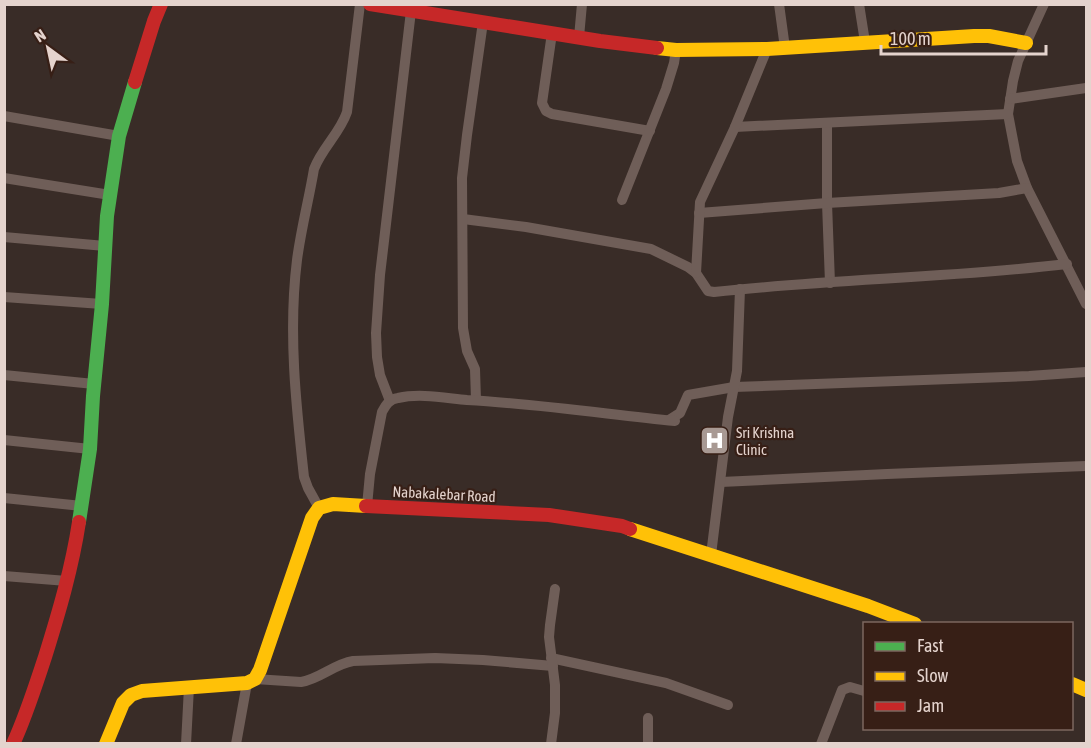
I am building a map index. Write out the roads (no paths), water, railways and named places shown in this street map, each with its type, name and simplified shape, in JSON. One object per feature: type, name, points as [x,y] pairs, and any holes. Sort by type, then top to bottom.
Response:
[{"type":"street","points":[[13,744],[27,713],[62,604],[82,506],[90,449],[110,195],[119,136],[161,4]]},
{"type":"street","points":[[236,744],[251,681],[260,670],[312,518],[319,508],[304,477],[296,396],[293,314],[297,259],[318,157],[344,123],[347,112],[360,4]]},
{"type":"street","points":[[370,4],[657,49],[767,49],[974,36],[989,36],[1026,44]]},
{"type":"street","points":[[579,37],[582,4]]},
{"type":"street","points":[[779,4],[785,48]]},
{"type":"street","points":[[859,4],[865,42]]},
{"type":"street","points":[[1044,4],[1018,61],[1008,114],[1017,161],[1027,188],[1086,304]]},
{"type":"street","points":[[390,401],[380,375],[376,333],[380,275],[411,11]]},
{"type":"street","points":[[476,400],[475,369],[467,351],[463,328],[462,178],[483,22]]},
{"type":"street","points":[[552,33],[542,103],[546,111],[552,114],[650,131]]},
{"type":"street","points":[[696,273],[700,202],[735,127],[767,49]]},
{"type":"street","points":[[622,200],[666,89],[676,50]]},
{"type":"street","points":[[1010,99],[1086,88]]},
{"type":"street","points":[[735,127],[1008,114]]},
{"type":"street","points":[[4,116],[119,136]]},
{"type":"street","points":[[826,123],[830,283]]},
{"type":"street","points":[[4,178],[110,195]]},
{"type":"street","points":[[699,213],[999,193],[1027,188]]},
{"type":"street","points":[[463,219],[526,227],[651,249],[688,267],[696,273],[708,291],[714,292],[1005,272],[1067,264]]},
{"type":"street","points":[[4,237],[105,246]]},
{"type":"street","points":[[711,555],[728,417],[739,351],[740,289]]},
{"type":"street","points":[[4,297],[102,304]]},
{"type":"street","points":[[367,506],[370,474],[382,412],[385,405],[397,398],[415,396],[476,400],[674,421],[688,395],[734,387],[1086,372]]},
{"type":"street","points":[[4,375],[94,384]]},
{"type":"street","points":[[4,440],[90,449]]},
{"type":"street","points":[[721,482],[1086,466]]},
{"type":"street","points":[[4,498],[82,506]]},
{"type":"street","name":"Nabakalebar Road","points":[[319,508],[333,504],[549,515],[622,526],[900,621]]},
{"type":"street","points":[[4,576],[67,581]]},
{"type":"street","points":[[551,744],[555,713],[555,685],[549,637],[555,589]]},
{"type":"street","points":[[106,744],[123,703],[132,694],[142,691],[251,681],[308,681],[341,664],[353,661],[454,659],[552,662],[666,683],[728,705]]},
{"type":"street","points":[[186,744],[189,687]]},
{"type":"street","points":[[821,744],[842,690],[850,687],[863,691]]},
{"type":"street","points":[[648,718],[648,744]]},
{"type":"place","name":"Sri Krishna Clinic","points":[[715,441]]}]
